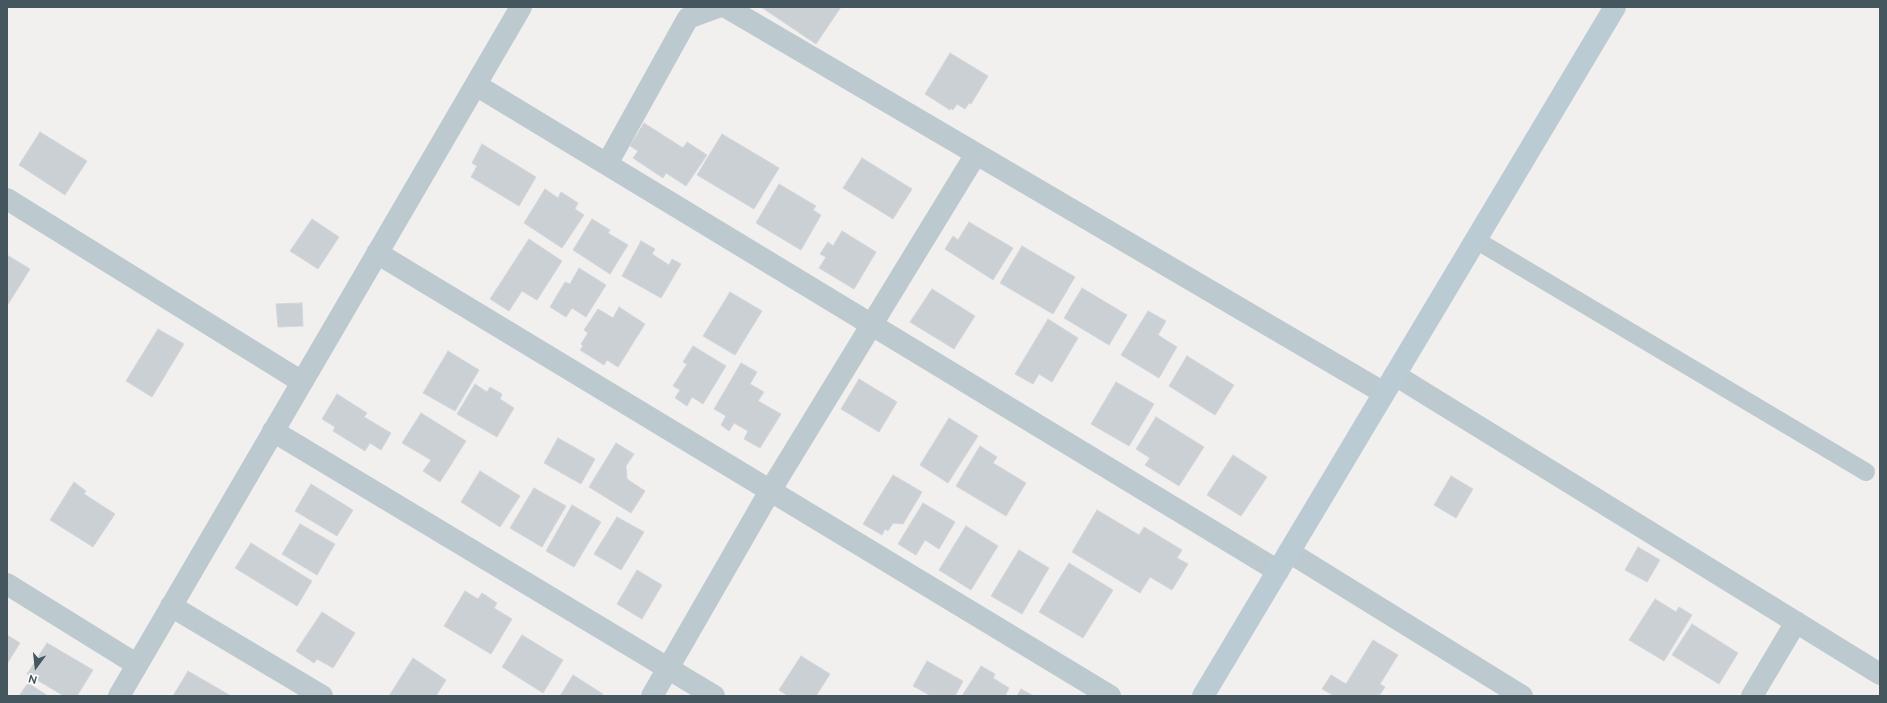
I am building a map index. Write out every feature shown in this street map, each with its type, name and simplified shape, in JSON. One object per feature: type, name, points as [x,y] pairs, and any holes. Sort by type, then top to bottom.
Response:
[{"type":"street","points":[[119,696],[136,664],[521,7]]},
{"type":"street","points":[[606,164],[688,18],[718,7]]},
{"type":"street","points":[[726,7],[1384,393]]},
{"type":"street","points":[[1203,696],[1615,7]]},
{"type":"street","points":[[476,85],[1278,571]]},
{"type":"street","points":[[652,696],[770,491],[976,154]]},
{"type":"street","points":[[7,199],[302,382]]},
{"type":"street","points":[[377,253],[1110,696]]},
{"type":"street","points":[[1395,375],[1880,674]]},
{"type":"street","points":[[273,431],[714,696]]},
{"type":"street","points":[[1289,552],[1522,696]]},
{"type":"street","points":[[7,584],[136,664]]},
{"type":"street","points":[[171,606],[322,696]]},
{"type":"street","points":[[1752,696],[1796,622]]},
{"type":"lane","points":[[1476,240],[1866,472]]},
{"type":"building","points":[[761,7],[841,7],[816,44]]},
{"type":"building","points":[[950,53],[988,76],[971,104],[969,103],[965,109],[957,104],[953,110],[951,108],[950,110],[925,94]]},
{"type":"building","points":[[644,123],[683,148],[687,142],[707,155],[686,186],[666,173],[663,178],[633,158],[638,151],[630,146]]},
{"type":"building","points":[[40,132],[87,161],[65,195],[19,165]]},
{"type":"building","points":[[722,134],[779,168],[754,209],[697,175]]},
{"type":"building","points":[[482,144],[536,177],[519,206],[471,177],[477,166],[472,163]]},
{"type":"building","points":[[862,158],[912,189],[893,219],[843,188]]},
{"type":"building","points":[[779,184],[816,206],[813,210],[821,215],[801,250],[756,223]]},
{"type":"building","points":[[545,189],[558,198],[561,192],[578,203],[575,209],[584,215],[562,248],[524,223]]},
{"type":"building","points":[[312,219],[339,237],[318,269],[290,251]]},
{"type":"building","points":[[592,219],[610,230],[608,233],[628,245],[610,274],[573,250]]},
{"type":"building","points":[[969,222],[1013,248],[993,280],[945,249],[953,236],[958,240]]},
{"type":"building","points":[[842,231],[876,252],[854,289],[819,268],[826,257],[820,254],[828,242],[833,246]]},
{"type":"building","points":[[529,239],[562,261],[537,300],[522,291],[509,311],[490,299]]},
{"type":"building","points":[[641,241],[655,249],[652,254],[669,265],[672,259],[681,264],[661,298],[622,276]]},
{"type":"building","points":[[1022,246],[1075,277],[1053,314],[1000,283]]},
{"type":"building","points":[[7,255],[30,269],[7,306]]},
{"type":"building","points":[[579,268],[606,285],[586,317],[572,308],[566,317],[550,307],[565,282],[570,284]]},
{"type":"building","points":[[1082,288],[1127,315],[1109,345],[1064,318]]},
{"type":"building","points":[[932,289],[975,316],[954,349],[910,322]]},
{"type":"building","points":[[730,292],[762,311],[735,355],[703,336]]},
{"type":"building","points":[[302,303],[303,326],[278,327],[276,304]]},
{"type":"building","points":[[619,307],[645,324],[618,367],[607,360],[604,365],[580,350],[583,346],[581,344],[588,333],[584,330],[598,309],[613,318]]},
{"type":"building","points":[[1148,311],[1166,321],[1158,335],[1177,347],[1159,378],[1121,355]]},
{"type":"building","points":[[1048,319],[1078,338],[1052,382],[1039,374],[1033,384],[1015,374]]},
{"type":"building","points":[[158,329],[184,344],[152,397],[126,381]]},
{"type":"building","points":[[693,346],[726,366],[703,404],[692,397],[687,406],[675,398],[680,390],[673,386],[687,364],[683,362]]},
{"type":"building","points":[[448,351],[479,370],[455,411],[423,393]]},
{"type":"building","points":[[1187,356],[1234,385],[1215,415],[1169,386]]},
{"type":"building","points":[[741,363],[757,372],[750,384],[764,392],[758,401],[781,414],[760,448],[744,439],[748,431],[734,423],[729,431],[721,425],[726,416],[714,409]]},
{"type":"building","points":[[859,379],[897,402],[879,432],[841,409]]},
{"type":"building","points":[[1116,382],[1154,404],[1129,446],[1091,424]]},
{"type":"building","points":[[475,384],[487,392],[490,387],[502,394],[500,399],[514,408],[497,437],[457,414]]},
{"type":"building","points":[[337,394],[367,413],[364,417],[391,433],[381,450],[370,443],[365,451],[333,431],[335,427],[322,419]]},
{"type":"building","points":[[421,413],[466,441],[440,482],[423,471],[431,460],[402,443]]},
{"type":"building","points":[[1156,417],[1204,447],[1179,486],[1145,465],[1150,458],[1136,449]]},
{"type":"building","points":[[949,418],[978,436],[948,483],[920,465]]},
{"type":"building","points":[[558,438],[595,459],[581,484],[544,463]]},
{"type":"building","points":[[616,443],[634,454],[626,466],[627,479],[645,491],[631,513],[589,487]]},
{"type":"building","points":[[980,446],[997,457],[993,463],[1026,483],[1006,516],[956,486]]},
{"type":"building","points":[[1233,455],[1267,477],[1241,516],[1207,495]]},
{"type":"building","points":[[480,471],[520,496],[500,527],[461,502]]},
{"type":"building","points":[[893,475],[922,492],[903,524],[893,523],[888,531],[885,529],[882,535],[863,524]]},
{"type":"building","points":[[1451,476],[1473,489],[1456,518],[1434,505]]},
{"type":"building","points":[[74,482],[86,491],[84,494],[115,514],[93,547],[50,520]]},
{"type":"building","points":[[311,484],[353,510],[337,536],[295,511]]},
{"type":"building","points":[[534,488],[566,506],[542,547],[510,528]]},
{"type":"building","points":[[923,503],[955,522],[939,549],[925,540],[916,555],[898,544]]},
{"type":"building","points":[[572,505],[601,522],[574,567],[546,551]]},
{"type":"building","points":[[1097,510],[1139,535],[1144,527],[1182,550],[1177,558],[1188,564],[1172,590],[1150,577],[1140,593],[1072,552]]},
{"type":"building","points":[[617,517],[644,532],[621,570],[594,554]]},
{"type":"building","points":[[300,524],[335,544],[317,575],[282,554]]},
{"type":"building","points":[[966,526],[998,546],[971,590],[939,570]]},
{"type":"building","points":[[251,543],[312,581],[297,606],[235,568]]},
{"type":"building","points":[[1638,547],[1660,560],[1647,582],[1625,570]]},
{"type":"building","points":[[1019,550],[1049,568],[1022,614],[991,596]]},
{"type":"building","points":[[1069,563],[1113,590],[1083,638],[1039,612]]},
{"type":"building","points":[[637,570],[662,585],[642,619],[617,604]]},
{"type":"building","points":[[465,591],[478,599],[482,593],[497,603],[494,608],[512,619],[491,654],[444,626]]},
{"type":"building","points":[[1655,599],[1676,612],[1679,607],[1692,615],[1664,661],[1629,640]]},
{"type":"building","points":[[322,612],[355,633],[333,668],[317,659],[314,663],[296,651]]},
{"type":"building","points":[[1692,624],[1738,653],[1719,684],[1672,655]]},
{"type":"building","points":[[7,635],[20,643],[7,664]]},
{"type":"building","points":[[522,635],[563,660],[543,693],[502,667]]},
{"type":"building","points":[[1373,640],[1398,655],[1380,684],[1385,687],[1379,696],[1334,696],[1322,689],[1331,675],[1346,684]]},
{"type":"building","points":[[47,643],[93,670],[77,696],[64,696],[27,674]]},
{"type":"building","points":[[801,656],[830,674],[816,696],[788,696],[779,690]]},
{"type":"building","points":[[413,658],[446,680],[436,696],[389,696]]},
{"type":"building","points":[[927,661],[963,681],[955,696],[931,696],[913,686]]},
{"type":"building","points":[[981,666],[995,674],[993,678],[1009,688],[1005,696],[962,696]]},
{"type":"building","points":[[188,671],[231,696],[173,696]]},
{"type":"building","points":[[573,675],[603,694],[601,696],[560,696]]},
{"type":"building","points":[[28,683],[48,696],[19,696]]},
{"type":"building","points":[[1021,689],[1034,696],[1017,696]]}]
